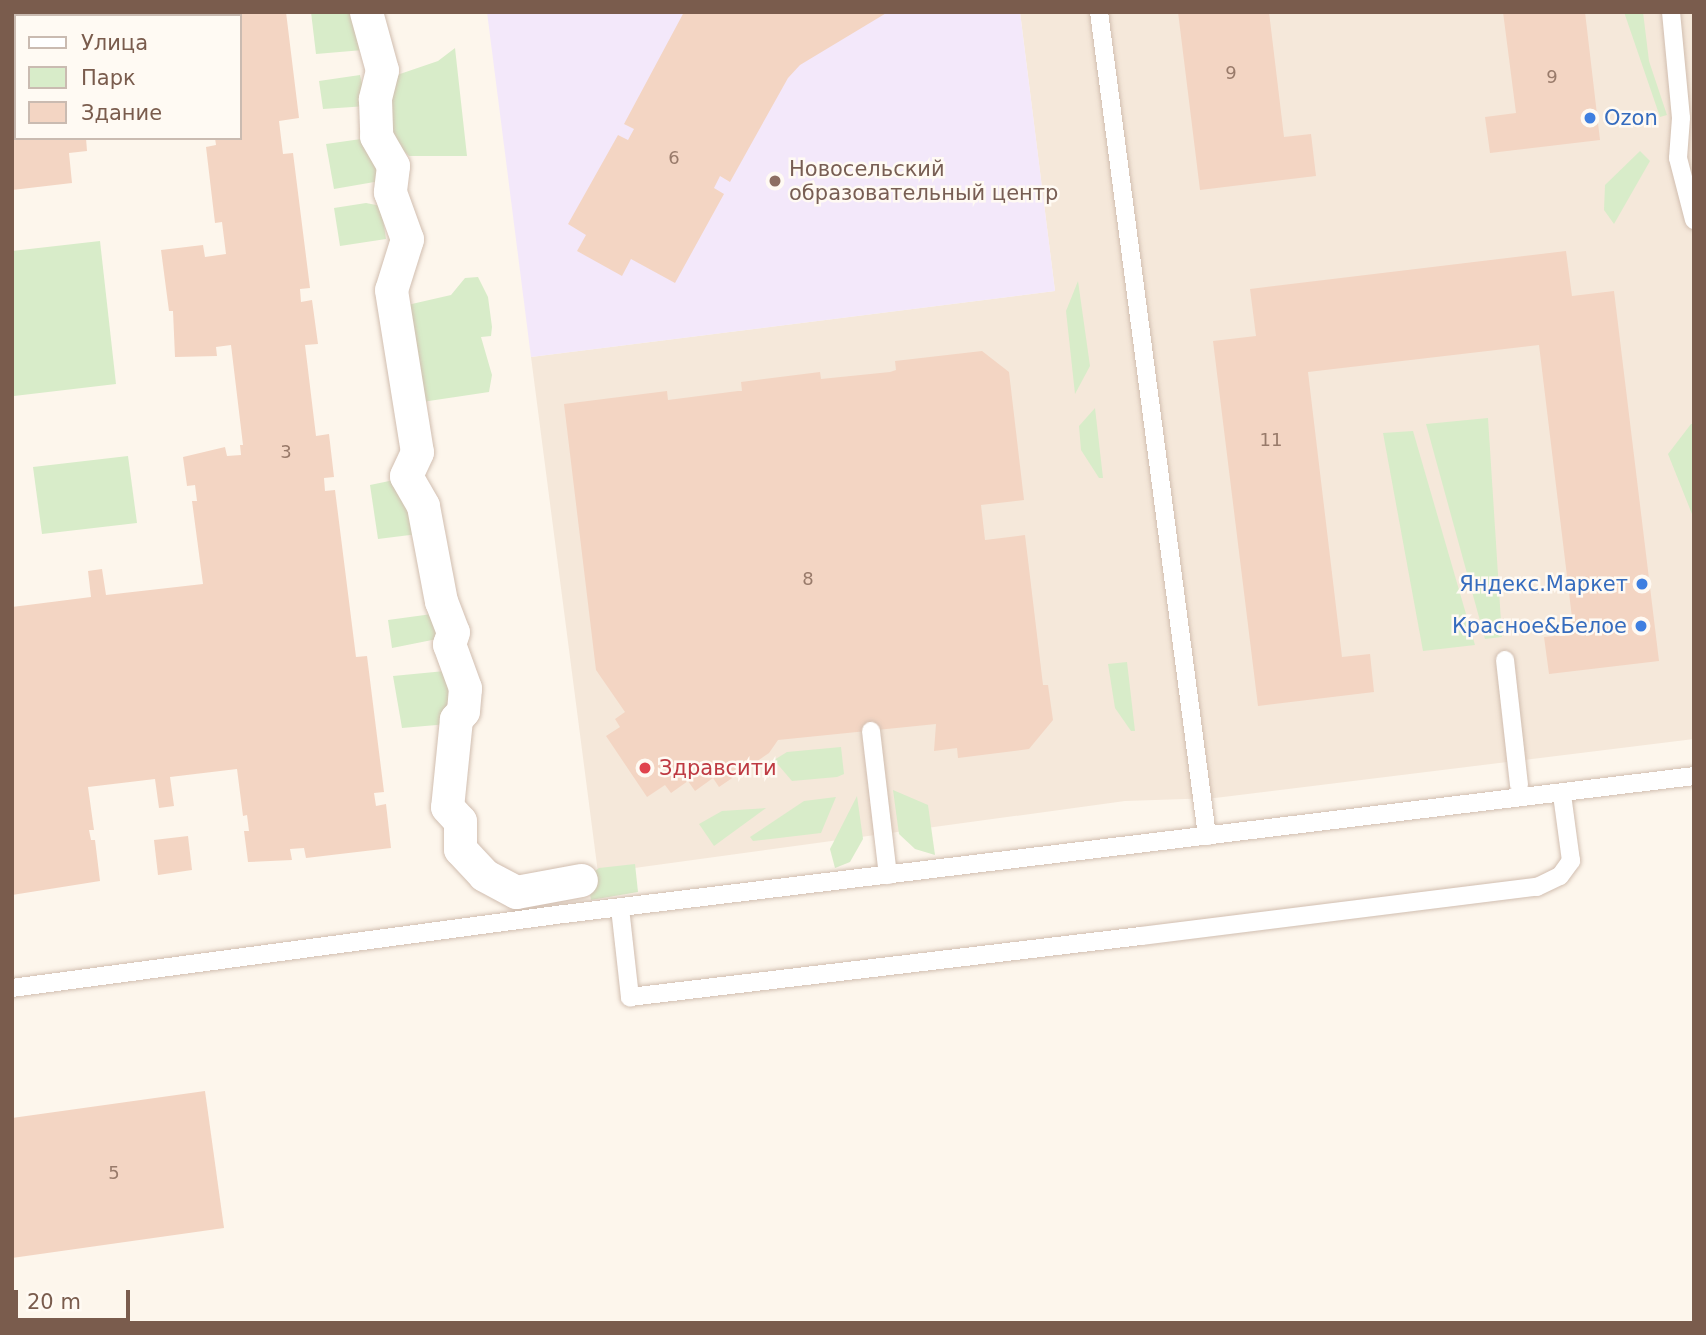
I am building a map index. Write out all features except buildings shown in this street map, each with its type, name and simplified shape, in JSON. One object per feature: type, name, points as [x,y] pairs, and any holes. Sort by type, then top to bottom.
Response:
[{"type":"street","points":[[366,12],[382,70],[374,99],[376,136],[393,166],[390,192],[407,239],[391,290],[417,453],[406,476],[423,506],[441,601],[453,632],[449,644],[465,688],[463,711],[456,719],[447,807],[460,821],[460,849],[484,874],[516,892],[581,880]]},
{"type":"lane","points":[[1099,12],[1207,836]]},
{"type":"lane","points":[[1671,12],[1681,118],[1678,158],[1694,220]]},
{"type":"lane","points":[[1504,660],[1519,785]]},
{"type":"lane","points":[[871,731],[888,875]]},
{"type":"lane","points":[[12,988],[620,908],[1694,776]]},
{"type":"lane","points":[[620,908],[630,997],[1141,936],[1537,887],[1560,876],[1572,861],[1562,794]]},
{"type":"shaded area","name":"Новосельский образовательный центр","points":[[487,12],[1020,12],[1055,291],[531,357]]},
{"type":"shaded area","points":[[1020,12],[1694,12],[1694,739],[1215,798],[1125,801],[598,873],[531,357],[1055,291]]},
{"type":"green space","points":[[311,12],[360,12],[363,50],[316,54]]},
{"type":"green space","points":[[1624,12],[1643,12],[1649,61],[1667,115],[1660,117]]},
{"type":"green space","points":[[455,48],[467,156],[409,156],[391,138],[390,91],[397,75],[438,61]]},
{"type":"green space","points":[[360,75],[367,106],[323,109],[319,81]]},
{"type":"green space","points":[[368,138],[380,181],[334,189],[326,144]]},
{"type":"green space","points":[[1640,151],[1650,161],[1614,224],[1604,210],[1605,185]]},
{"type":"green space","points":[[366,203],[381,206],[386,239],[340,246],[334,208]]},
{"type":"green space","points":[[100,241],[116,384],[14,396],[12,251]]},
{"type":"green space","points":[[478,277],[488,297],[492,327],[491,336],[481,337],[492,375],[489,392],[422,402],[403,306],[451,295],[465,278]]},
{"type":"green space","points":[[1078,281],[1090,366],[1075,394],[1066,311]]},
{"type":"green space","points":[[1095,408],[1103,478],[1099,478],[1081,450],[1079,426]]},
{"type":"green space","points":[[1488,418],[1502,637],[1485,639],[1426,424]]},
{"type":"green space","points":[[1691,424],[1694,424],[1694,519],[1668,454]]},
{"type":"green space","points":[[1413,431],[1475,645],[1423,651],[1383,433]]},
{"type":"green space","points":[[128,456],[137,523],[42,534],[33,467]]},
{"type":"green space","points":[[399,479],[418,534],[378,539],[370,485]]},
{"type":"green space","points":[[432,614],[442,638],[392,648],[388,620]]},
{"type":"green space","points":[[1127,662],[1135,731],[1131,731],[1115,708],[1108,664]]},
{"type":"green space","points":[[445,671],[451,676],[448,724],[402,728],[393,676]]},
{"type":"green space","points":[[841,747],[844,774],[837,777],[792,781],[774,760],[787,752]]},
{"type":"green space","points":[[893,790],[928,805],[935,855],[915,849],[899,834]]},
{"type":"green space","points":[[857,796],[863,839],[850,862],[835,868],[830,849]]},
{"type":"green space","points":[[836,797],[821,833],[753,841],[750,837],[804,801]]},
{"type":"green space","points":[[766,808],[714,846],[699,824],[722,811]]},
{"type":"green space","points":[[635,864],[638,892],[591,900],[587,877],[599,868]]},
{"type":"place","name":"Ozon","points":[[1590,118]]},
{"type":"place","name":"Новосельский образовательный центр","points":[[775,181]]},
{"type":"place","name":"Яндекс.Маркет","points":[[1642,584]]},
{"type":"place","name":"Красное&Белое","points":[[1641,626]]},
{"type":"place","name":"Здравсити","points":[[645,768]]}]
